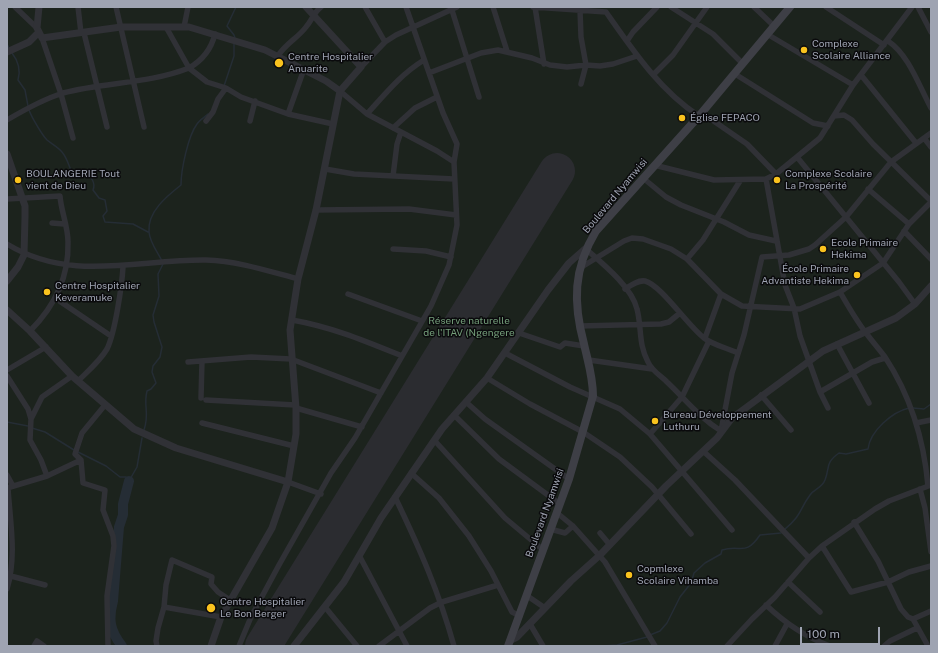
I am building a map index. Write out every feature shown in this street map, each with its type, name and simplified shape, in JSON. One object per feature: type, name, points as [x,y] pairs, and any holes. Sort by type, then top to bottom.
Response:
[{"type":"main road","name":"Boulevard Nyamwisi","points":[[509,643],[520,616],[542,549],[569,479],[593,396],[593,382],[589,360],[579,326],[576,296],[580,268],[586,248],[596,231],[654,165],[701,115],[790,7]]},
{"type":"street","points":[[15,7],[39,33]]},
{"type":"street","points":[[39,7],[39,33],[61,94],[73,138]]},
{"type":"street","points":[[78,7],[96,87],[107,127]]},
{"type":"street","points":[[116,7],[144,128]]},
{"type":"street","points":[[184,27],[188,7]]},
{"type":"street","points":[[306,7],[313,17],[361,67]]},
{"type":"street","points":[[278,56],[282,49],[306,28],[316,11],[321,7]]},
{"type":"street","points":[[365,7],[385,42]]},
{"type":"street","points":[[239,646],[251,617],[321,494],[331,473],[362,427],[422,321],[443,280],[451,257],[457,225],[454,162],[457,150],[457,141],[448,125],[437,97],[406,7]]},
{"type":"street","points":[[493,7],[507,51]]},
{"type":"street","points":[[544,64],[534,7],[606,12],[637,56],[687,108],[701,115],[747,144],[776,174]]},
{"type":"street","points":[[627,41],[633,32],[657,7]]},
{"type":"street","points":[[671,7],[697,22],[713,34],[743,64]]},
{"type":"street","points":[[654,74],[673,54],[707,7]]},
{"type":"street","points":[[754,7],[774,26]]},
{"type":"street","points":[[826,7],[897,48],[906,61],[931,108]]},
{"type":"street","points":[[654,165],[714,180],[740,181],[766,179],[776,174],[820,138],[853,85],[912,7]]},
{"type":"street","points":[[918,7],[931,32]]},
{"type":"street","points":[[211,646],[221,617],[272,528],[288,482],[294,446],[296,406],[291,359],[292,320],[298,279],[316,210],[340,91],[385,42],[396,35],[453,8],[479,97]]},
{"type":"street","points":[[580,10],[581,38],[586,64],[581,84]]},
{"type":"street","points":[[9,51],[29,42],[39,33],[83,33],[121,27],[184,27],[215,34],[265,50],[326,80],[367,114],[437,151],[454,162]]},
{"type":"street","points":[[166,27],[189,68],[207,82],[224,87],[233,93],[288,114],[333,124]]},
{"type":"street","points":[[7,120],[31,107],[61,94],[96,87],[134,83],[189,68],[197,64],[210,50],[215,34]]},
{"type":"street","points":[[767,34],[853,85]]},
{"type":"street","points":[[429,73],[467,58],[490,51],[507,51],[544,64],[567,67],[586,64],[607,65],[637,56]]},
{"type":"street","points":[[367,114],[393,84],[410,68],[424,60]]},
{"type":"street","points":[[288,114],[304,69]]},
{"type":"street","points":[[735,74],[813,123],[828,126]]},
{"type":"street","points":[[861,75],[916,142]]},
{"type":"street","points":[[206,121],[213,112],[224,87]]},
{"type":"street","points":[[393,128],[415,108],[437,97]]},
{"type":"street","points":[[250,121],[255,101]]},
{"type":"street","points":[[580,268],[624,241],[643,238],[671,248],[687,259],[721,294],[731,301],[750,308],[807,308],[840,292],[883,263],[909,224],[931,201],[891,162],[852,120],[844,114],[842,103]]},
{"type":"street","points":[[834,117],[844,114]]},
{"type":"street","points":[[393,176],[397,144],[401,132]]},
{"type":"street","points":[[722,431],[732,373],[762,257],[779,256],[809,249],[846,217],[891,162],[916,142],[931,133]]},
{"type":"street","points":[[924,138],[931,147]]},
{"type":"street","points":[[7,154],[25,206],[24,255],[18,267],[7,282]]},
{"type":"street","points":[[797,157],[915,304]]},
{"type":"street","points":[[325,169],[354,174],[454,179]]},
{"type":"street","points":[[643,178],[666,197],[749,235],[776,241]]},
{"type":"street","points":[[766,179],[785,285],[794,308],[800,336],[820,392],[828,408]]},
{"type":"street","points":[[687,259],[703,240],[740,181]]},
{"type":"street","points":[[868,189],[909,224]]},
{"type":"street","points":[[7,200],[60,196],[68,241],[63,279],[55,298],[48,311],[30,331]]},
{"type":"street","points":[[316,210],[409,209],[456,215]]},
{"type":"street","points":[[52,223],[64,224]]},
{"type":"street","points":[[904,231],[931,259]]},
{"type":"street","points":[[7,244],[24,255],[66,265],[123,267],[159,262],[219,261],[238,263],[298,279]]},
{"type":"street","points":[[296,645],[344,582],[360,557],[381,518],[435,441],[454,415],[487,378],[548,290],[569,263],[586,248],[625,289],[637,308],[638,324],[644,353],[652,369],[702,418],[722,431]]},
{"type":"street","points":[[393,249],[426,251],[451,257]]},
{"type":"street","points":[[31,419],[42,397],[75,379],[98,360],[107,348],[120,297],[123,267]]},
{"type":"street","points":[[625,289],[637,282],[646,281],[661,292],[707,340],[738,353]]},
{"type":"street","points":[[509,643],[530,624],[571,581],[610,545],[703,451],[732,418],[809,360],[837,344],[865,333],[896,318],[915,304],[931,286]]},
{"type":"street","points":[[727,646],[822,546],[854,522],[888,501],[930,485],[916,423],[885,358],[865,333],[840,292]]},
{"type":"street","points":[[348,294],[422,321]]},
{"type":"street","points":[[650,434],[682,397],[707,340],[721,294]]},
{"type":"street","points":[[55,298],[86,321],[111,336]]},
{"type":"street","points":[[7,310],[46,347],[75,379],[134,429],[153,439],[321,494]]},
{"type":"street","points":[[579,326],[661,324],[669,322],[680,313]]},
{"type":"street","points":[[292,320],[313,324],[346,334],[402,356]]},
{"type":"street","points":[[519,333],[560,347],[565,343],[584,346]]},
{"type":"street","points":[[837,344],[869,403]]},
{"type":"street","points":[[7,370],[46,347]]},
{"type":"street","points":[[505,353],[570,387],[620,409],[650,434],[732,530]]},
{"type":"street","points":[[188,362],[250,357],[291,359],[381,393]]},
{"type":"street","points":[[820,392],[852,373],[885,358]]},
{"type":"street","points":[[589,360],[652,369]]},
{"type":"street","points":[[202,361],[204,399],[296,406],[362,427]]},
{"type":"street","points":[[7,376],[28,409],[31,419],[30,440],[41,460],[46,476]]},
{"type":"street","points":[[487,378],[530,404],[583,432],[620,457],[659,494],[691,534]]},
{"type":"street","points":[[761,395],[791,430]]},
{"type":"street","points":[[466,402],[484,419],[569,479]]},
{"type":"street","points":[[105,405],[82,433],[75,454],[81,460],[83,483],[106,490],[103,510],[113,536],[112,563],[107,596],[108,646]]},
{"type":"street","points":[[454,415],[499,459],[560,504]]},
{"type":"street","points":[[916,423],[931,420]]},
{"type":"street","points":[[202,423],[294,446]]},
{"type":"street","points":[[435,441],[505,518],[542,549]]},
{"type":"street","points":[[703,451],[735,480],[809,558]]},
{"type":"street","points":[[9,487],[46,476],[81,460]]},
{"type":"street","points":[[412,473],[439,498],[469,536],[512,612],[520,616]]},
{"type":"street","points":[[7,475],[13,561],[7,589]]},
{"type":"street","points":[[920,489],[925,508],[931,552]]},
{"type":"street","points":[[395,497],[426,562],[442,602],[454,646]]},
{"type":"street","points":[[556,512],[573,526],[600,555],[654,644]]},
{"type":"street","points":[[854,522],[878,561],[904,614],[913,619],[928,646]]},
{"type":"street","points":[[550,528],[565,533],[573,526]]},
{"type":"street","points":[[600,533],[610,545]]},
{"type":"street","points":[[822,546],[851,592],[888,582],[909,572],[931,566]]},
{"type":"street","points":[[360,557],[407,646]]},
{"type":"street","points":[[157,646],[156,641],[158,628],[164,607],[166,585],[172,560],[212,577],[211,584],[218,592],[230,600]]},
{"type":"street","points":[[9,575],[45,585]]},
{"type":"street","points":[[788,582],[820,612]]},
{"type":"street","points":[[379,646],[398,630],[430,608],[442,602],[498,585]]},
{"type":"street","points":[[526,595],[545,608]]},
{"type":"street","points":[[766,605],[788,624],[815,640],[830,646]]},
{"type":"street","points":[[164,607],[221,617]]},
{"type":"street","points":[[325,607],[357,646]]},
{"type":"street","points":[[913,619],[931,612]]},
{"type":"street","points":[[530,624],[543,646]]},
{"type":"street","points":[[775,646],[788,624]]},
{"type":"street","points":[[884,646],[890,641],[917,628]]},
{"type":"street","points":[[34,646],[37,641],[44,646]]},
{"type":"green space","name":"Réserve naturelle de l'ITAV (Ngengere","points":[[7,7],[931,7],[931,646],[7,646]]},
{"type":"waterway","points":[[235,38],[227,26],[236,7]]},
{"type":"waterway","points":[[7,44],[9,48]]},
{"type":"waterway","points":[[224,86],[234,56],[234,44]]},
{"type":"waterway","points":[[12,53],[18,63],[18,80],[25,90],[28,106]]},
{"type":"waterway","points":[[29,110],[45,138],[64,155],[73,174],[85,173],[91,178],[94,185],[93,190],[99,198],[105,200],[107,211],[103,216],[105,222],[133,224],[148,232]]},
{"type":"waterway","points":[[162,261],[152,243],[150,236],[149,225],[151,218],[164,199],[181,185],[184,162],[191,136],[198,123],[208,114]]},
{"type":"waterway","points":[[144,430],[146,424],[147,391],[156,383],[152,372],[153,366],[160,357],[162,347],[153,315],[159,296],[158,274],[163,264]]},
{"type":"waterway","points":[[913,408],[924,409],[931,404]]},
{"type":"waterway","points":[[785,529],[797,516],[806,500],[824,483],[829,465],[835,456],[839,453],[846,454],[868,449],[877,429],[889,418],[902,410],[909,408]]},
{"type":"waterway","points":[[7,422],[28,426]]},
{"type":"waterway","points":[[32,428],[45,432],[74,450]]},
{"type":"waterway","points":[[78,452],[106,466],[120,477],[126,477],[129,481],[137,467],[142,438]]},
{"type":"waterway","points":[[122,646],[115,635],[110,620],[119,527],[123,515],[123,504],[129,481]]},
{"type":"waterway","points":[[650,635],[660,631],[667,623],[680,597],[691,583],[694,573],[705,563],[721,554],[722,550],[746,548],[755,542],[760,535],[781,533]]},
{"type":"waterway","points":[[602,646],[617,645],[647,637]]},
{"type":"runway","points":[[263,646],[557,171]]},
{"type":"place","name":"Complexe Scolaire Alliance","points":[[804,50]]},
{"type":"place","name":"Centre Hospitalier Anuarite","points":[[279,63]]},
{"type":"place","name":"Église FEPACO","points":[[682,118]]},
{"type":"place","name":"BOULANGERIE Tout vient de Dieu","points":[[18,180]]},
{"type":"place","name":"Complexe Scolaire La Prospérité","points":[[777,180]]},
{"type":"place","name":"Ecole Primaire Hekima","points":[[823,249]]},
{"type":"place","name":"École Primaire Advantiste Hekima","points":[[857,275]]},
{"type":"place","name":"Centre Hospitalier Keveramuke","points":[[47,292]]},
{"type":"place","name":"Bureau Développement Luthuru","points":[[655,421]]},
{"type":"place","name":"Copmlexe Scolaire Vihamba","points":[[629,575]]},
{"type":"place","name":"Centre Hospitalier Le Bon Berger","points":[[211,608]]}]
